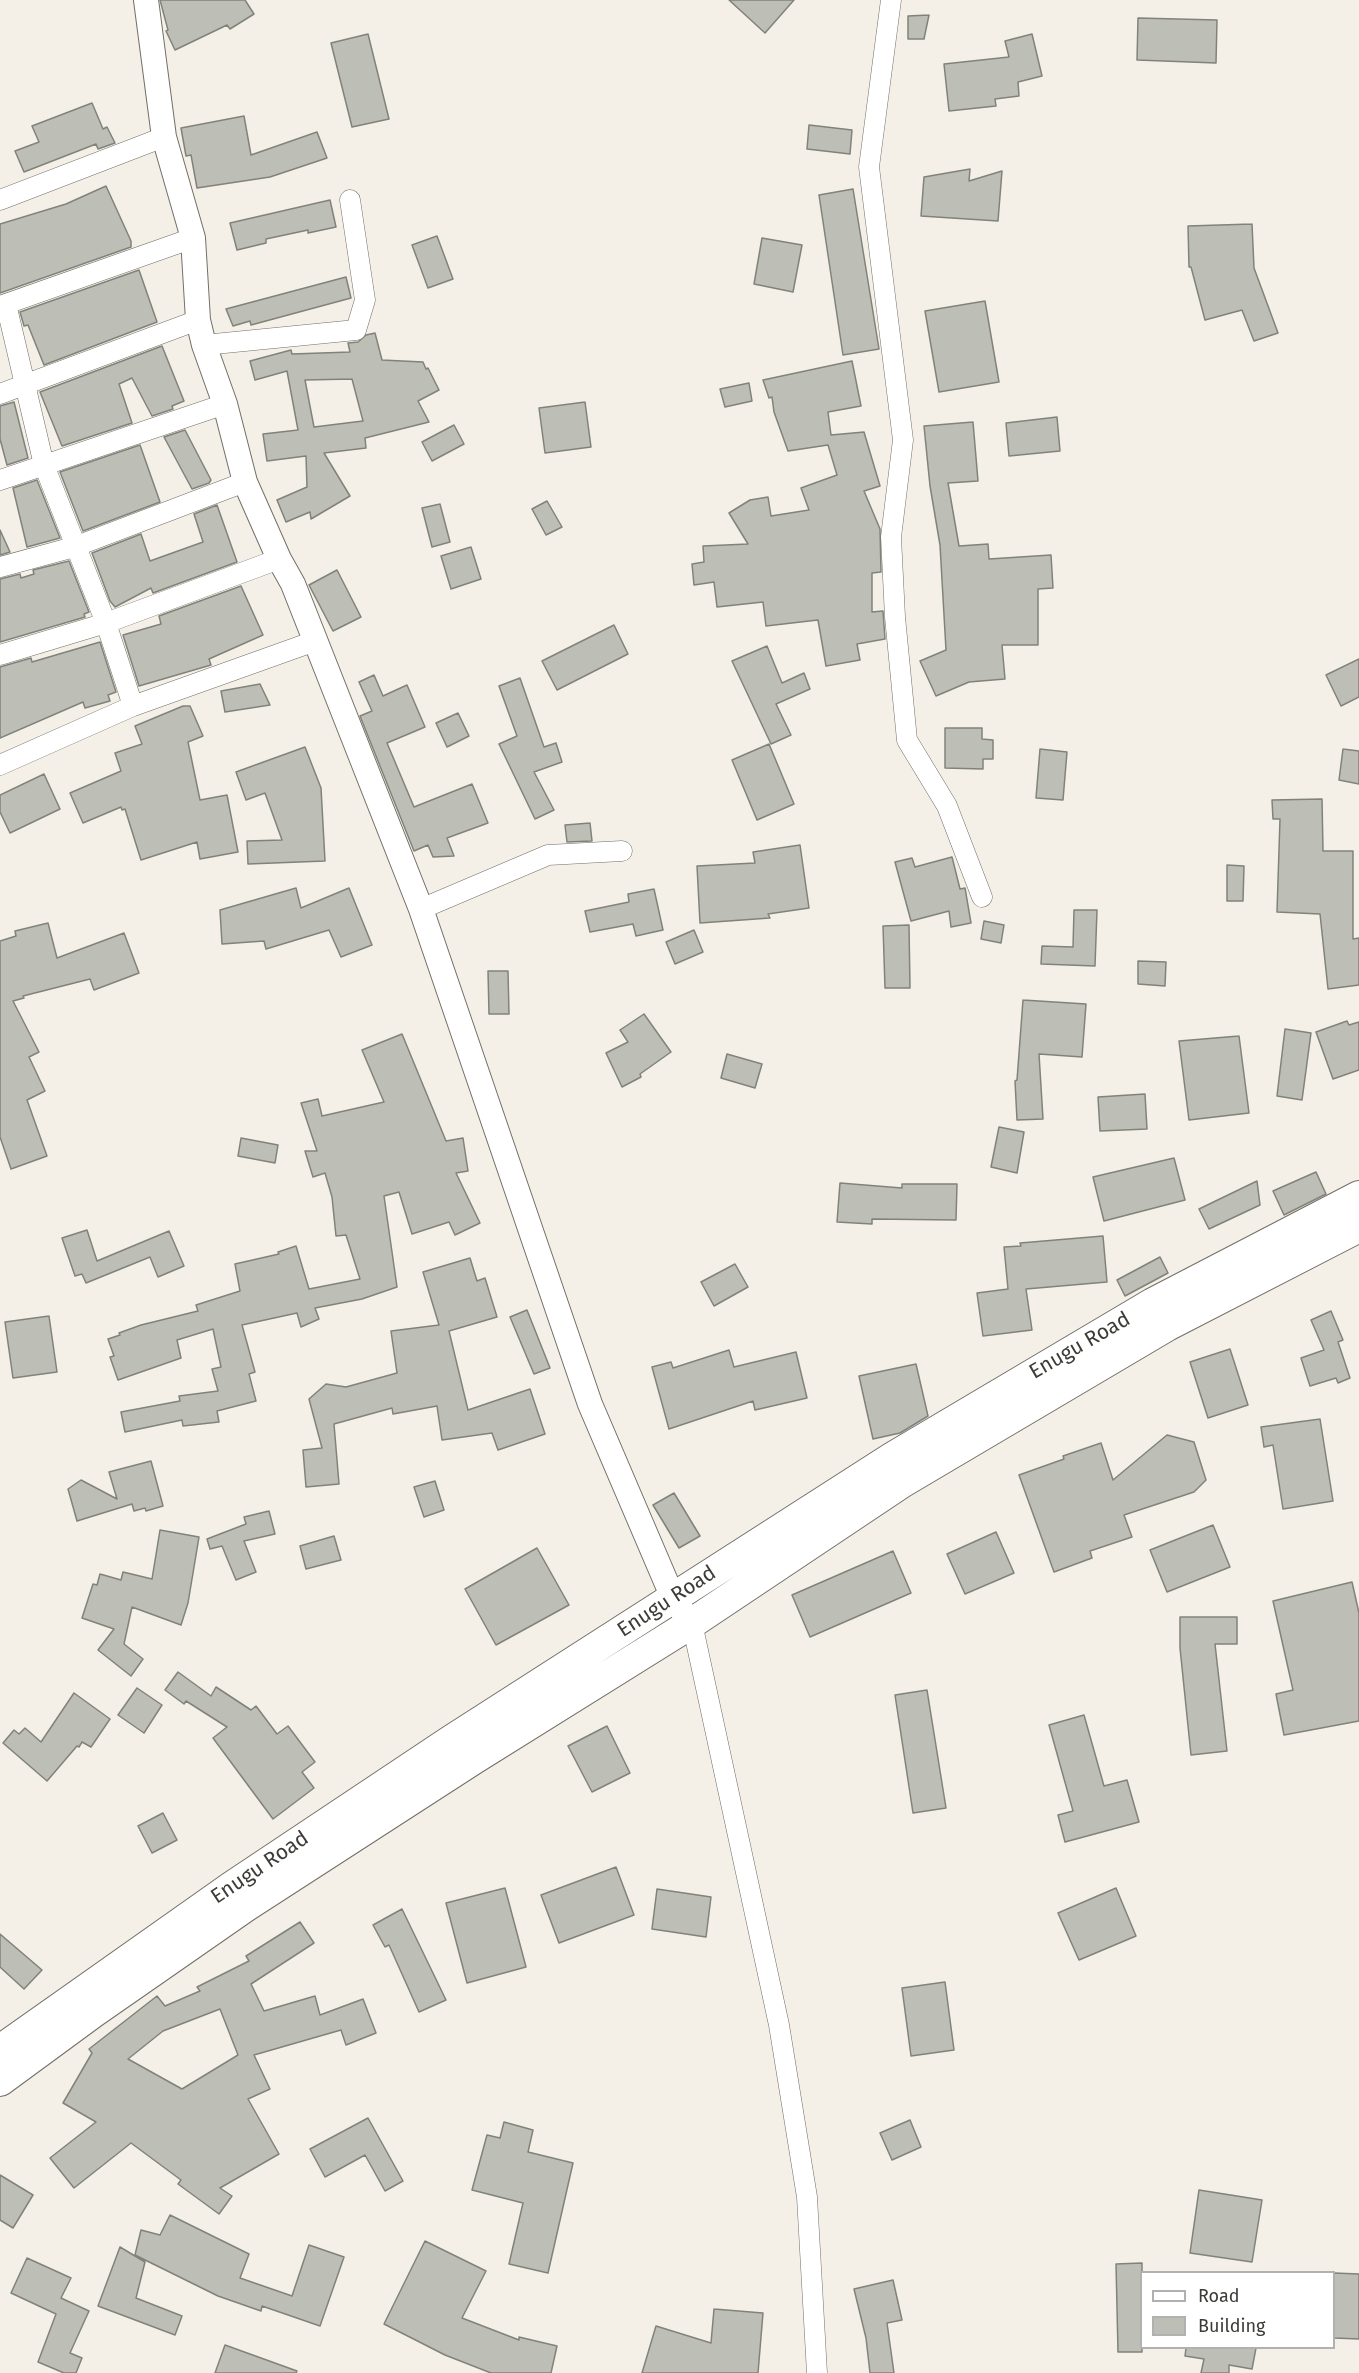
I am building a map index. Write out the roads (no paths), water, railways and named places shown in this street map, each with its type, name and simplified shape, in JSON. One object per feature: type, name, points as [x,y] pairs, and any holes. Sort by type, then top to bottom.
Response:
[{"type":"main road","name":"Enugu Road","points":[[0,2050],[231,1887],[450,1741],[963,1414],[1154,1303],[1359,1196]]},
{"type":"main road","points":[[0,2081],[94,2012],[245,1907],[474,1759],[692,1623],[903,1482],[1167,1326],[1359,1227]]},
{"type":"street","points":[[146,0],[164,137],[193,238],[198,320],[204,345],[225,404],[244,482],[293,584],[420,909],[590,1404],[673,1598],[692,1623],[783,2048],[807,2197],[817,2373]]},
{"type":"street","points":[[891,0],[869,167],[903,440],[891,537],[895,617],[907,740],[947,806],[982,897]]},
{"type":"street","points":[[0,200],[164,137]]},
{"type":"street","points":[[204,345],[356,330],[365,300],[351,200]]},
{"type":"street","points":[[134,706],[106,623],[74,547],[44,465],[26,384],[3,305],[193,238]]},
{"type":"street","points":[[0,394],[198,320]]},
{"type":"street","points":[[0,480],[225,404]]},
{"type":"street","points":[[0,567],[74,547],[244,482]]},
{"type":"street","points":[[0,655],[106,623],[279,559]]},
{"type":"street","points":[[0,765],[134,706],[315,641]]},
{"type":"street","points":[[420,909],[548,855],[622,851]]}]
